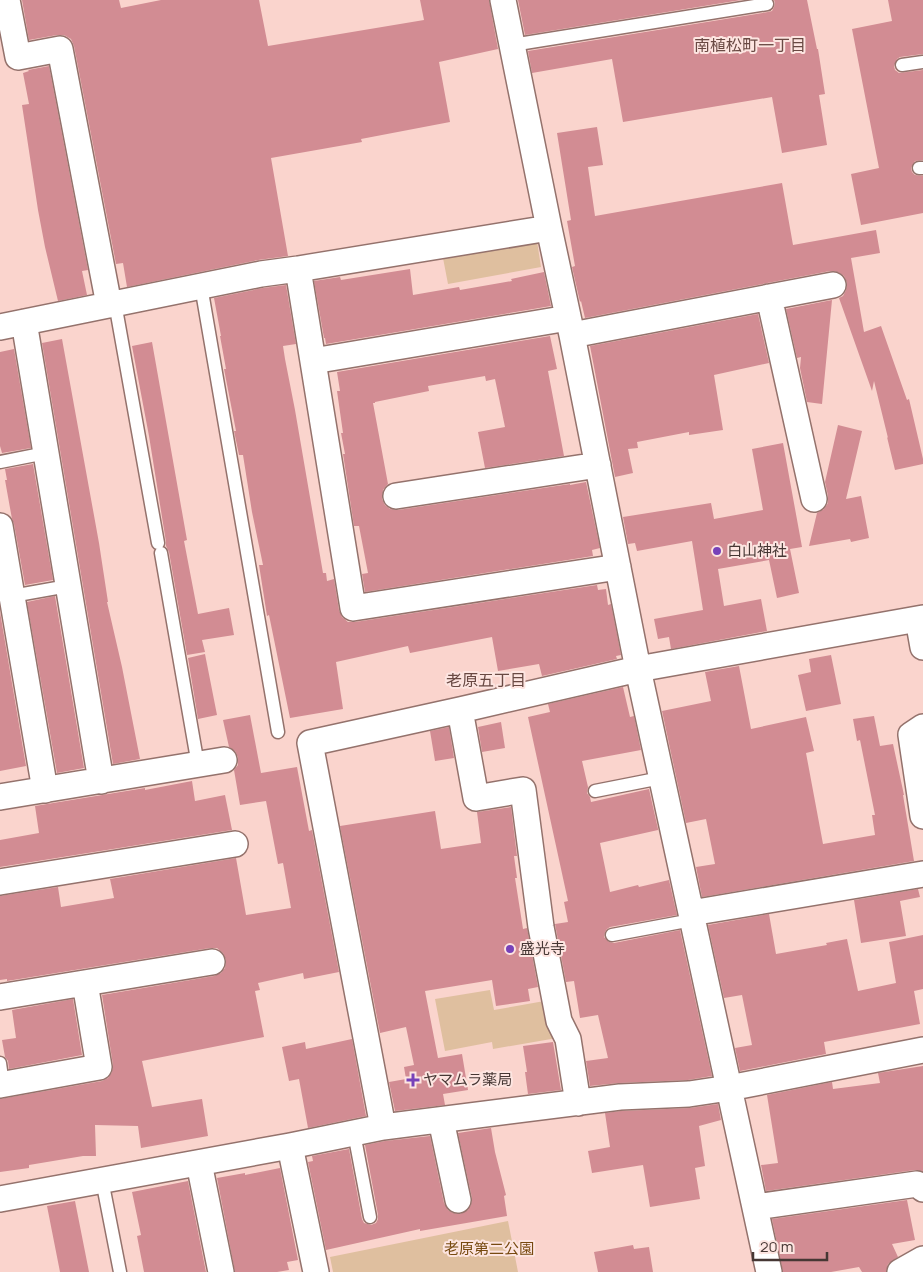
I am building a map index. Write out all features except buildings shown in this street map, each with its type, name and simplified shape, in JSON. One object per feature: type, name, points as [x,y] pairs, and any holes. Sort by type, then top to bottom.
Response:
[{"type":"street","points":[[7,0],[18,57],[60,49],[112,304]]},
{"type":"street","points":[[503,0],[638,669],[769,1272]]},
{"type":"street","points":[[0,327],[261,274],[549,228]]},
{"type":"street","points":[[298,269],[353,608],[618,567]]},
{"type":"street","points":[[313,361],[570,327],[769,297],[833,285]]},
{"type":"street","points":[[769,297],[814,499]]},
{"type":"street","points":[[24,322],[101,781]]},
{"type":"street","points":[[396,496],[598,465]]},
{"type":"street","points":[[0,526],[46,790]]},
{"type":"street","points":[[384,1127],[310,743],[638,669],[920,618],[923,647]]},
{"type":"street","points":[[460,710],[476,798],[523,790],[540,927],[559,1021],[568,1039],[578,1103]]},
{"type":"street","points":[[923,728],[911,735],[923,816]]},
{"type":"street","points":[[0,797],[224,760]]},
{"type":"street","points":[[0,882],[235,844]]},
{"type":"street","points":[[692,917],[923,874]]},
{"type":"street","points":[[0,997],[212,962]]},
{"type":"street","points":[[1,1078],[99,1067],[85,983]]},
{"type":"street","points":[[0,1199],[384,1127],[620,1097],[689,1094],[923,1050]]},
{"type":"street","points":[[441,1120],[458,1200]]},
{"type":"street","points":[[290,1146],[316,1272]]},
{"type":"street","points":[[199,1163],[221,1272]]},
{"type":"street","points":[[755,1208],[918,1184],[923,1189]]},
{"type":"street","points":[[900,1272],[923,1259]]},
{"type":"lane","points":[[512,45],[767,4]]},
{"type":"lane","points":[[902,66],[923,62]]},
{"type":"lane","points":[[201,286],[278,732]]},
{"type":"lane","points":[[112,304],[198,765]]},
{"type":"lane","points":[[0,462],[46,453]]},
{"type":"lane","points":[[12,596],[68,586]]},
{"type":"lane","points":[[595,791],[661,778]]},
{"type":"lane","points":[[612,935],[692,917]]},
{"type":"lane","points":[[354,1133],[370,1217]]},
{"type":"lane","points":[[102,1180],[120,1272]]},
{"type":"green space","points":[[537,241],[541,267],[448,284],[443,258]]},
{"type":"green space","points":[[490,990],[494,1010],[550,1000],[557,1038],[493,1049],[492,1042],[445,1051],[435,999]]},
{"type":"green space","name":"老原第二公園","points":[[508,1221],[518,1272],[333,1272],[330,1257]]},
{"type":"place","name":"白山神社","points":[[717,551]]},
{"type":"place","name":"盛光寺","points":[[510,949]]},
{"type":"place","name":"ヤマムラ薬局","points":[[413,1080]]},
{"type":"district","name":"南植松町一丁目","points":[[750,45]]},
{"type":"district","name":"老原五丁目","points":[[486,680]]}]
